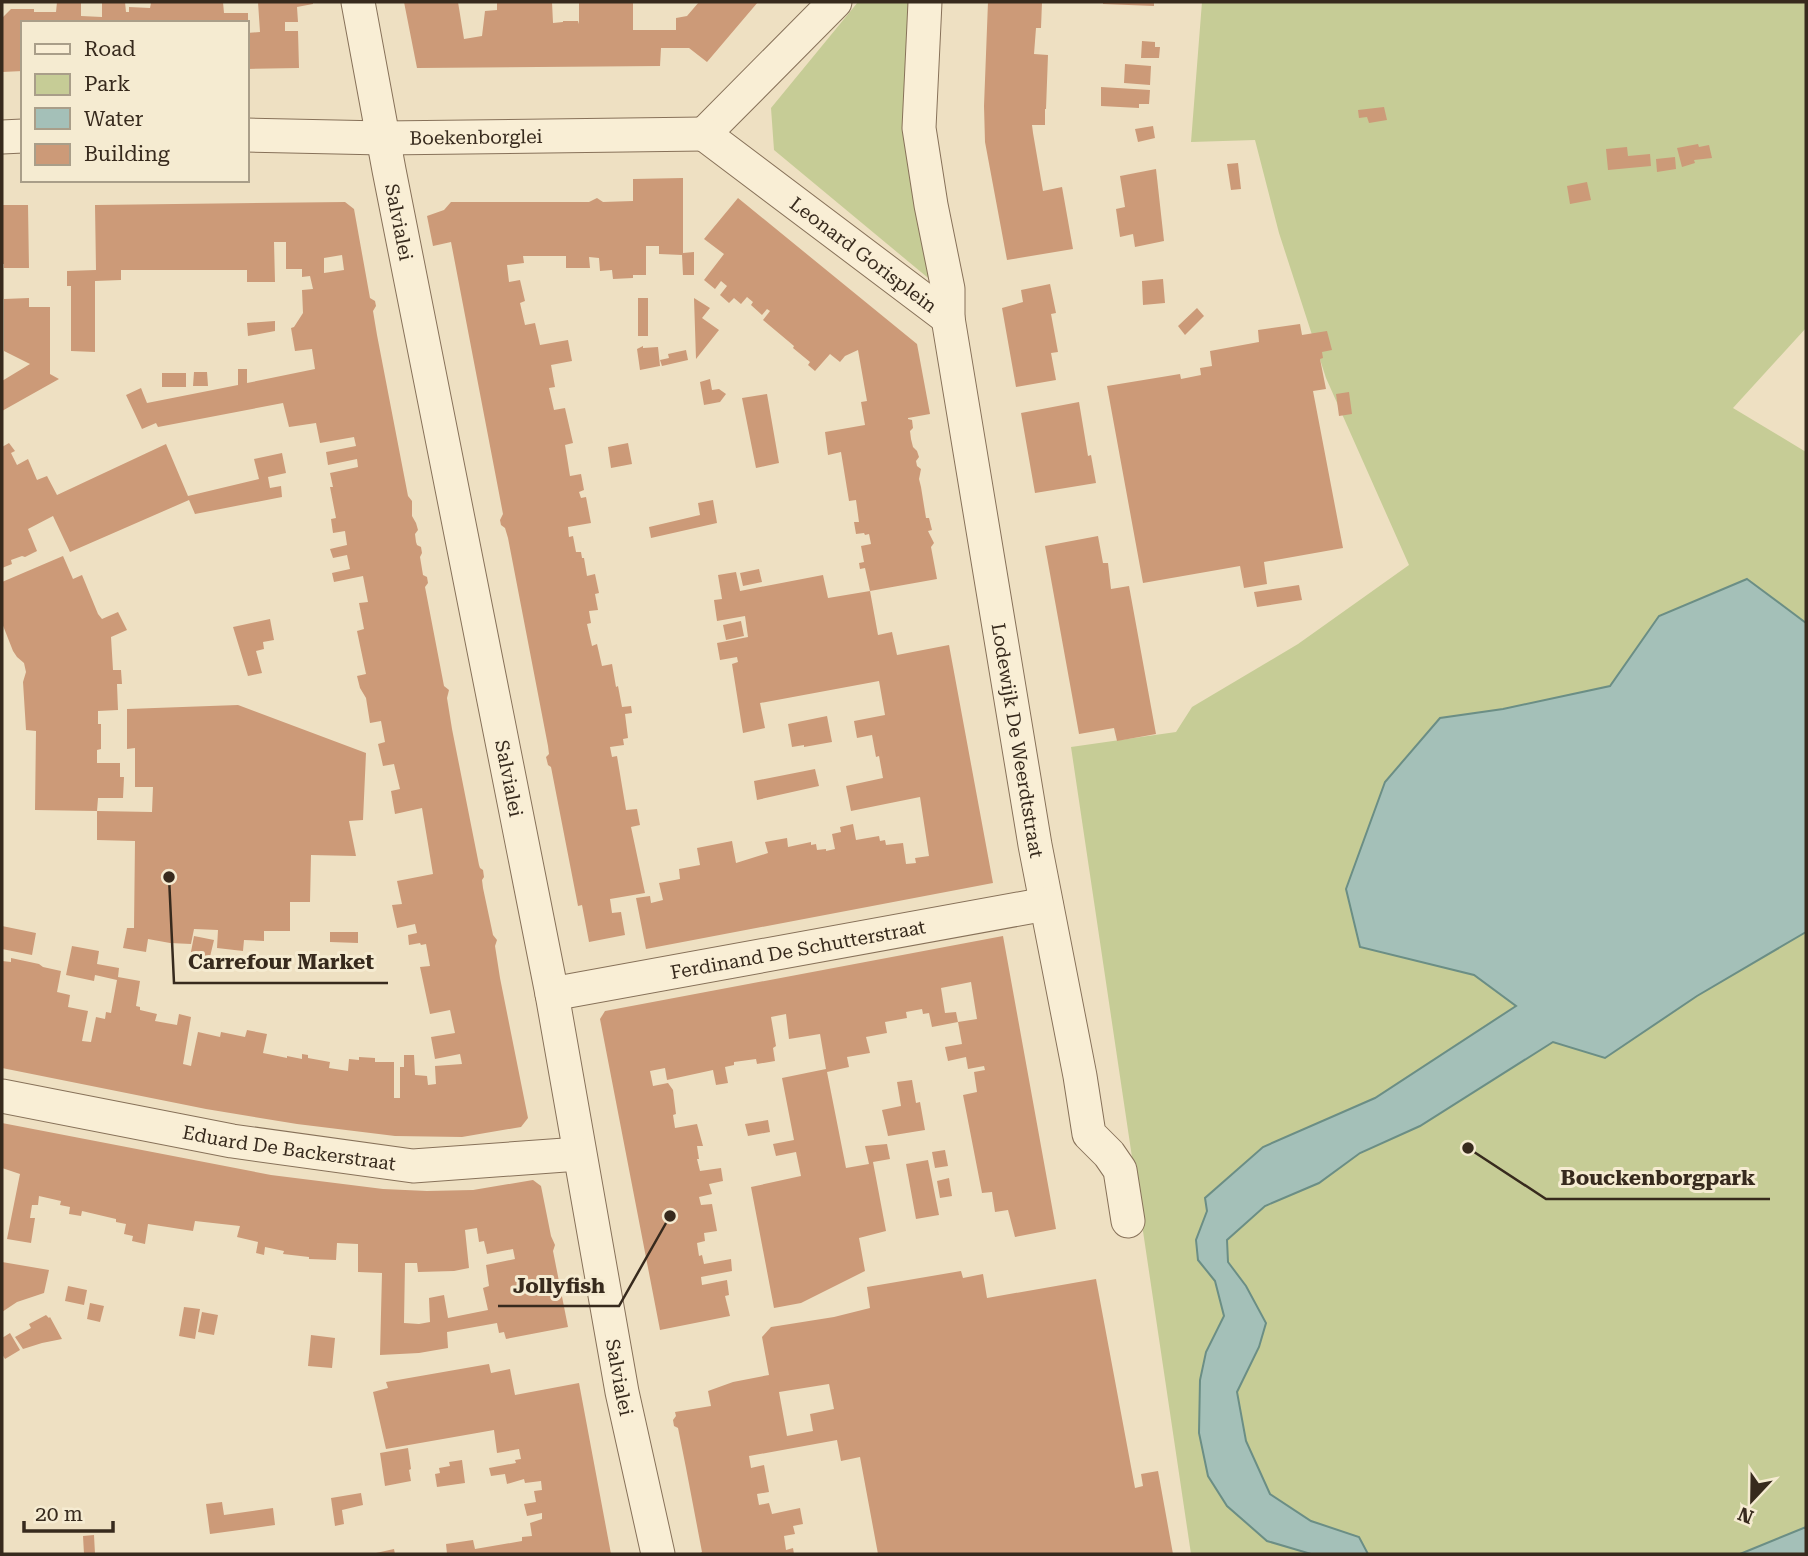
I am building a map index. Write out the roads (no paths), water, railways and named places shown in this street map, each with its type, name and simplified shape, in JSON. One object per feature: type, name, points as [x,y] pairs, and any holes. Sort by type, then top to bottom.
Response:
[{"type":"street","name":"Salvialei","points":[[358,2],[552,994],[622,1392],[658,1554]]},
{"type":"street","points":[[704,134],[835,2]]},
{"type":"street","name":"Leonard Gorisplein","points":[[925,2],[919,128],[948,289],[948,318]]},
{"type":"street","name":"Boekenborglei","points":[[248,135],[383,138],[704,134]]},
{"type":"street","name":"Leonard Gorisplein","points":[[704,134],[948,318]]},
{"type":"street","points":[[2,137],[21,136]]},
{"type":"street","name":"Lodewijk De Weerdtstraat","points":[[948,318],[1046,904],[1089,1135],[1109,1154],[1120,1170],[1128,1221]]},
{"type":"street","name":"Ferdinand De Schutterstraat","points":[[552,994],[1046,904]]},
{"type":"street","name":"Eduard De Backerstraat","points":[[2,1096],[232,1141],[413,1166],[579,1154]]},
{"type":"water","points":[[1747,579],[1806,623],[1806,932],[1697,996],[1605,1058],[1553,1042],[1420,1126],[1360,1153],[1319,1183],[1265,1206],[1227,1240],[1228,1262],[1246,1286],[1266,1323],[1259,1347],[1237,1392],[1246,1441],[1270,1494],[1311,1521],[1359,1537],[1368,1554],[1311,1554],[1267,1541],[1227,1506],[1208,1476],[1199,1433],[1200,1380],[1206,1352],[1224,1316],[1215,1281],[1198,1260],[1196,1240],[1207,1211],[1205,1198],[1263,1147],[1375,1098],[1516,1006],[1474,975],[1360,947],[1346,889],[1385,782],[1440,718],[1503,709],[1610,686],[1659,616]]},
{"type":"water","points":[[1806,1527],[1806,1554],[1740,1554]]},
{"type":"place","name":"Carrefour Market","points":[[169,877]]},
{"type":"place","name":"Bouckenborgpark","points":[[1468,1148]]},
{"type":"place","name":"Jollyfish","points":[[670,1216]]}]
